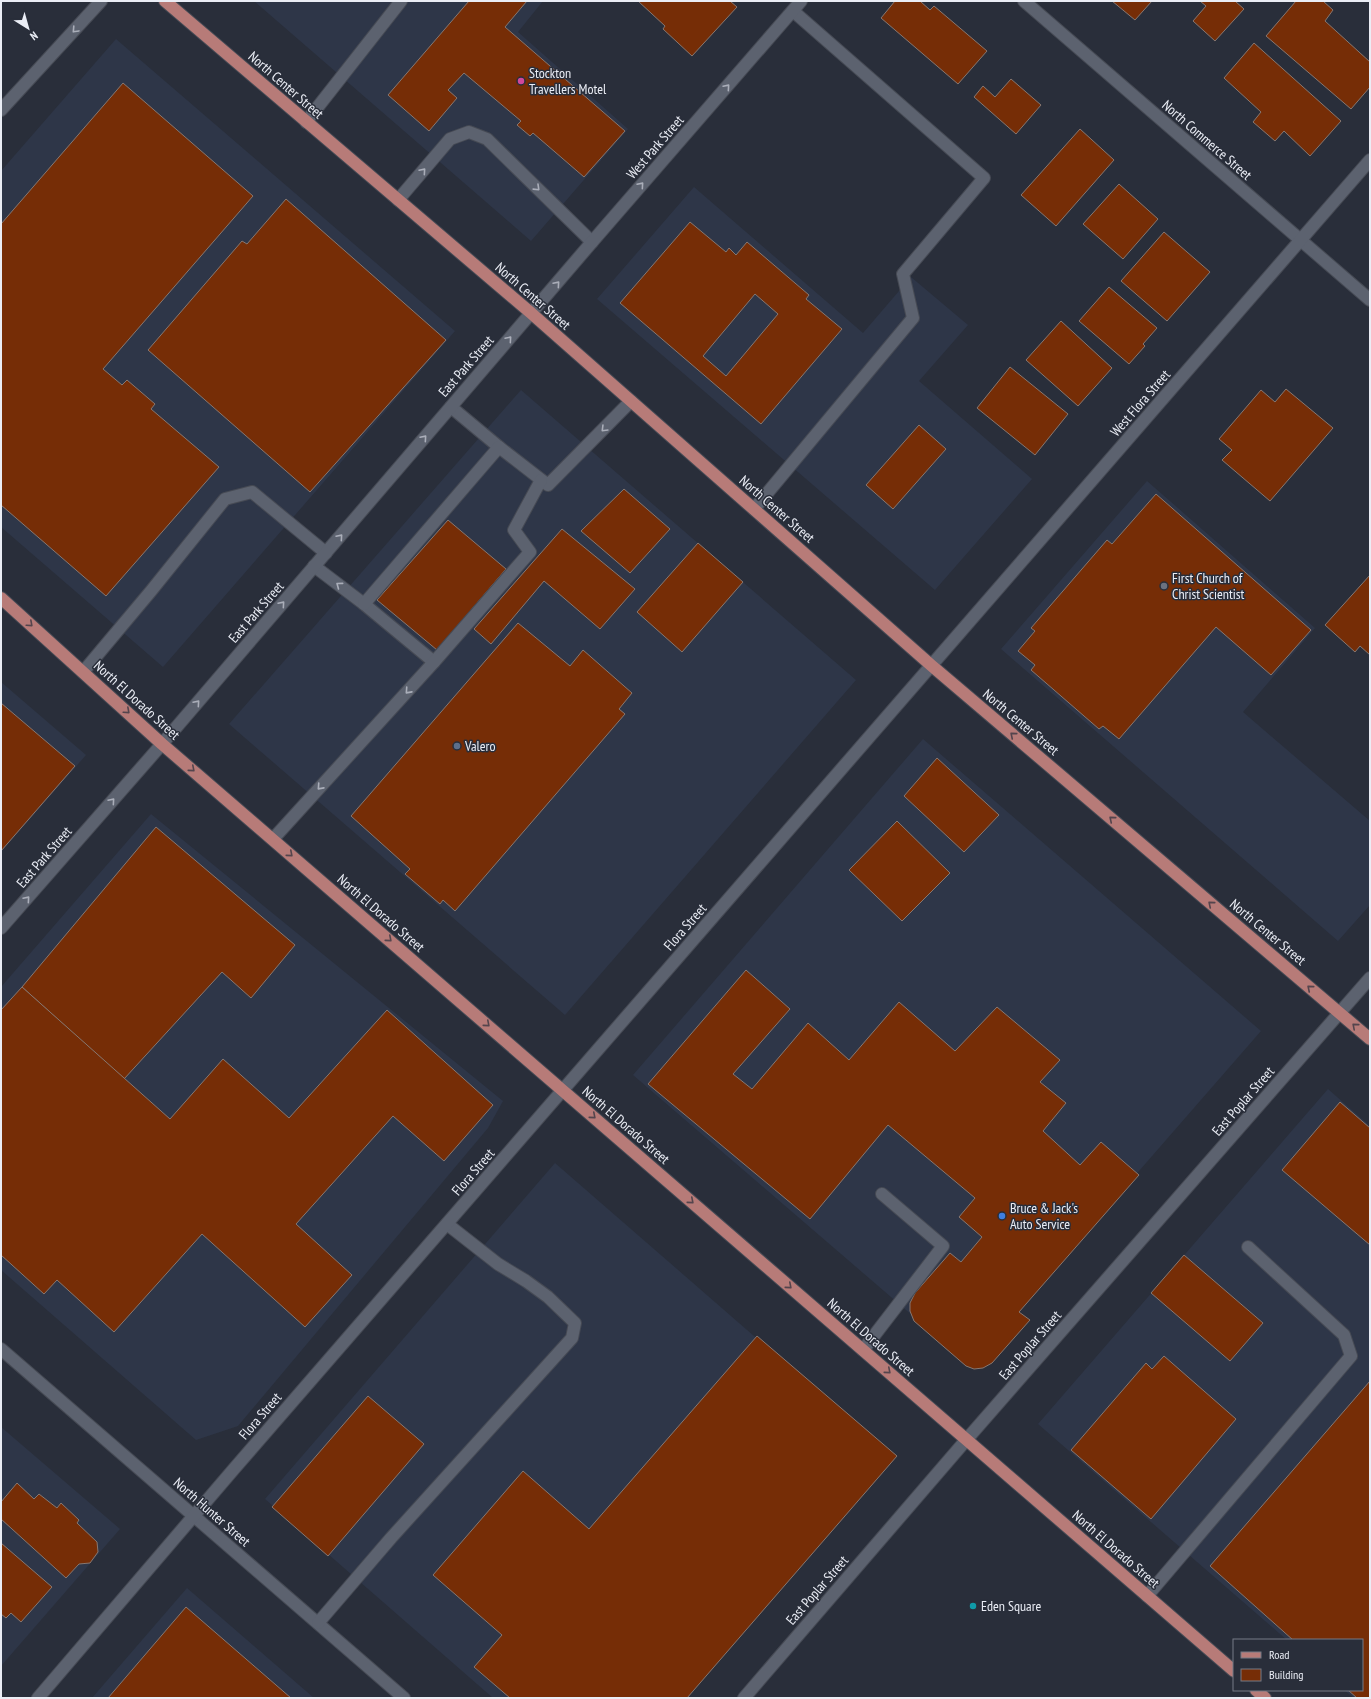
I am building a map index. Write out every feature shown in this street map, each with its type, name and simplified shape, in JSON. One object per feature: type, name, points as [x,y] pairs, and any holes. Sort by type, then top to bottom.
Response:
[{"type":"main road","name":"North Center Street","points":[[164,1],[531,313],[932,666],[1370,1039]]},
{"type":"main road","name":"North El Dorado Street","points":[[1,598],[162,744],[1233,1670]]},
{"type":"main road","points":[[1257,1691],[1265,1698]]},
{"type":"street","points":[[1,110],[101,1]]},
{"type":"street","points":[[306,122],[401,1]]},
{"type":"street","name":"West Park Street","points":[[531,313],[802,1]]},
{"type":"street","name":"North Commerce Street","points":[[1024,1],[1370,300]]},
{"type":"street","points":[[754,509],[912,318],[903,274],[984,178],[793,11]]},
{"type":"street","points":[[398,200],[450,139],[469,132],[487,140],[592,242]]},
{"type":"street","name":"West Flora Street","points":[[932,666],[1370,160]]},
{"type":"street","name":"East Park Street","points":[[1,928],[162,744],[531,313]]},
{"type":"street","points":[[273,839],[434,662],[530,552],[514,530],[545,482],[631,401]]},
{"type":"street","points":[[451,407],[499,447],[545,482]]},
{"type":"street","points":[[364,604],[499,447]]},
{"type":"street","points":[[83,672],[225,499],[252,492],[326,553]]},
{"type":"street","points":[[314,566],[364,604],[434,662]]},
{"type":"street","name":"Flora Street","points":[[38,1698],[233,1470],[932,666]]},
{"type":"street","name":"East Poplar Street","points":[[744,1698],[1370,978]]},
{"type":"street","points":[[863,1350],[943,1246],[882,1194]]},
{"type":"street","points":[[318,1623],[391,1538],[572,1338],[575,1323],[548,1297],[526,1280],[498,1264],[447,1224]]},
{"type":"street","points":[[1147,1596],[1351,1356],[1344,1335],[1248,1247]]},
{"type":"street","name":"North Hunter Street","points":[[1,1349],[404,1698]]},
{"type":"shaded area","points":[[254,1],[543,1],[518,32],[628,129],[531,241]]},
{"type":"shaded area","points":[[116,39],[455,331],[163,667],[1,527],[1,171]]},
{"type":"shaded area","points":[[694,187],[863,333],[911,277],[968,325],[919,381],[1032,479],[935,590],[597,299]]},
{"type":"shaded area","points":[[521,390],[856,680],[565,1015],[229,724]]},
{"type":"shaded area","points":[[1147,481],[1315,628],[1243,712],[1370,821],[1370,905],[1338,941],[1001,649]]},
{"type":"shaded area","points":[[1,682],[86,755],[1,852]]},
{"type":"shaded area","points":[[923,739],[1261,1031],[970,1365],[633,1075]]},
{"type":"shaded area","points":[[151,814],[503,1101],[488,1128],[238,1426],[196,1440],[1,1270],[1,987]]},
{"type":"shaded area","points":[[1328,1089],[1370,1126],[1370,1698],[1354,1698],[1345,1691],[1363,1691],[1363,1639],[1286,1639],[1038,1424]]},
{"type":"shaded area","points":[[555,1163],[891,1455],[682,1698],[493,1698],[265,1499]]},
{"type":"shaded area","points":[[1,1427],[120,1529],[1,1666]]},
{"type":"shaded area","points":[[187,1588],[314,1698],[92,1698]]},
{"type":"building","name":"Stockton Travellers Motel","points":[[469,1],[527,1],[505,27],[625,131],[584,177],[533,133],[530,136],[517,125],[521,121],[464,73],[448,90],[457,98],[429,131],[388,95]]},
{"type":"building","points":[[638,1],[730,1],[737,7],[692,56],[663,29],[665,26]]},
{"type":"building","points":[[895,1],[920,1],[930,10],[934,6],[987,51],[958,84],[881,18]]},
{"type":"building","points":[[1112,1],[1152,1],[1135,20]]},
{"type":"building","points":[[1200,1],[1235,1],[1244,9],[1215,41],[1193,21],[1206,6]]},
{"type":"building","points":[[1296,1],[1323,1],[1333,10],[1325,21],[1370,62],[1370,87],[1351,109],[1266,36]]},
{"type":"building","points":[[1254,43],[1341,121],[1310,156],[1284,131],[1275,141],[1253,122],[1261,112],[1224,78]]},
{"type":"building","points":[[1011,79],[1041,105],[1016,134],[974,97],[983,86],[995,97]]},
{"type":"building","points":[[123,83],[253,196],[103,369],[122,385],[127,380],[155,404],[151,409],[219,467],[106,596],[1,505],[1,224]]},
{"type":"building","points":[[1080,129],[1114,160],[1056,226],[1021,195]]},
{"type":"building","points":[[1119,184],[1158,219],[1123,259],[1083,224]]},
{"type":"building","points":[[286,199],[446,340],[310,492],[148,350],[242,241],[247,244]]},
{"type":"building","points":[[690,222],[726,252],[729,248],[736,255],[747,242],[809,295],[806,299],[842,329],[761,424],[620,303]],"holes":[[[755,294],[778,314],[726,376],[703,356]]]},
{"type":"building","points":[[1164,232],[1210,272],[1167,321],[1121,281]]},
{"type":"building","points":[[1109,287],[1157,328],[1143,344],[1145,346],[1129,364],[1079,321]]},
{"type":"building","points":[[1061,321],[1112,368],[1078,406],[1026,360]]},
{"type":"building","points":[[1010,367],[1068,414],[1035,455],[977,408]]},
{"type":"building","points":[[1286,389],[1333,428],[1270,501],[1222,460],[1232,450],[1219,439],[1261,390],[1275,402]]},
{"type":"building","points":[[919,425],[946,449],[893,509],[866,485]]},
{"type":"building","points":[[624,489],[670,529],[630,573],[581,531]]},
{"type":"building","name":"First Church of Christ Scientist","points":[[1156,494],[1311,630],[1271,675],[1216,627],[1119,739],[1103,726],[1099,729],[1031,670],[1035,665],[1018,651],[1035,631],[1031,628],[1107,540],[1112,544]]},
{"type":"building","points":[[448,520],[506,569],[437,650],[377,600]]},
{"type":"building","points":[[562,529],[635,589],[600,629],[544,581],[491,644],[474,629]]},
{"type":"building","points":[[698,543],[743,582],[682,652],[637,612]]},
{"type":"building","points":[[1370,575],[1370,655],[1360,646],[1355,652],[1325,625]]},
{"type":"building","points":[[518,623],[570,666],[583,650],[632,693],[619,709],[625,714],[455,911],[443,900],[440,904],[405,874],[410,869],[351,816]]},
{"type":"building","points":[[1,703],[75,766],[1,851]]},
{"type":"building","points":[[937,758],[999,815],[964,852],[904,796]]},
{"type":"building","points":[[897,821],[950,873],[902,921],[849,870]]},
{"type":"building","points":[[156,827],[295,945],[251,998],[222,972],[124,1079],[22,987]]},
{"type":"building","points":[[746,970],[790,1009],[733,1074],[752,1089],[808,1023],[849,1060],[899,1002],[955,1051],[997,1007],[1060,1060],[1040,1082],[1066,1103],[1043,1131],[1080,1165],[1101,1142],[1139,1175],[1019,1312],[1030,1320],[992,1363],[983,1368],[974,1369],[966,1366],[914,1321],[910,1311],[910,1303],[915,1293],[950,1253],[961,1262],[982,1237],[959,1217],[975,1198],[888,1125],[810,1219],[648,1084]]},
{"type":"building","points":[[22,987],[170,1119],[223,1059],[289,1118],[387,1010],[493,1105],[444,1161],[393,1116],[296,1224],[352,1275],[305,1327],[202,1234],[114,1332],[57,1280],[44,1294],[1,1255],[1,1010]]},
{"type":"building","points":[[1340,1102],[1370,1128],[1370,1245],[1282,1170]]},
{"type":"building","points":[[1184,1255],[1263,1323],[1230,1361],[1151,1293]]},
{"type":"building","points":[[757,1336],[897,1456],[687,1698],[510,1698],[474,1667],[502,1635],[433,1575],[523,1471],[589,1529]]},
{"type":"building","points":[[1164,1356],[1236,1419],[1151,1519],[1071,1450],[1146,1363],[1152,1369]]},
{"type":"building","points":[[1370,1381],[1370,1698],[1357,1698],[1349,1691],[1363,1691],[1363,1639],[1292,1639],[1210,1566]]},
{"type":"building","points":[[368,1396],[424,1444],[328,1556],[272,1507]]},
{"type":"building","points":[[17,1483],[34,1499],[39,1494],[57,1508],[61,1503],[79,1520],[77,1523],[97,1542],[98,1552],[90,1563],[79,1564],[66,1578],[1,1519],[1,1502]]},
{"type":"building","points":[[1,1543],[52,1587],[21,1622],[11,1613],[6,1618],[1,1614]]},
{"type":"building","points":[[186,1607],[291,1698],[108,1698]]},
{"type":"place","name":"Stockton Travellers Motel","points":[[521,81]]},
{"type":"place","name":"First Church of Christ Scientist","points":[[1164,586]]},
{"type":"place","name":"Valero","points":[[457,746]]},
{"type":"place","name":"Bruce & Jack's Auto Service","points":[[1002,1216]]},
{"type":"place","name":"Eden Square","points":[[973,1606]]}]
